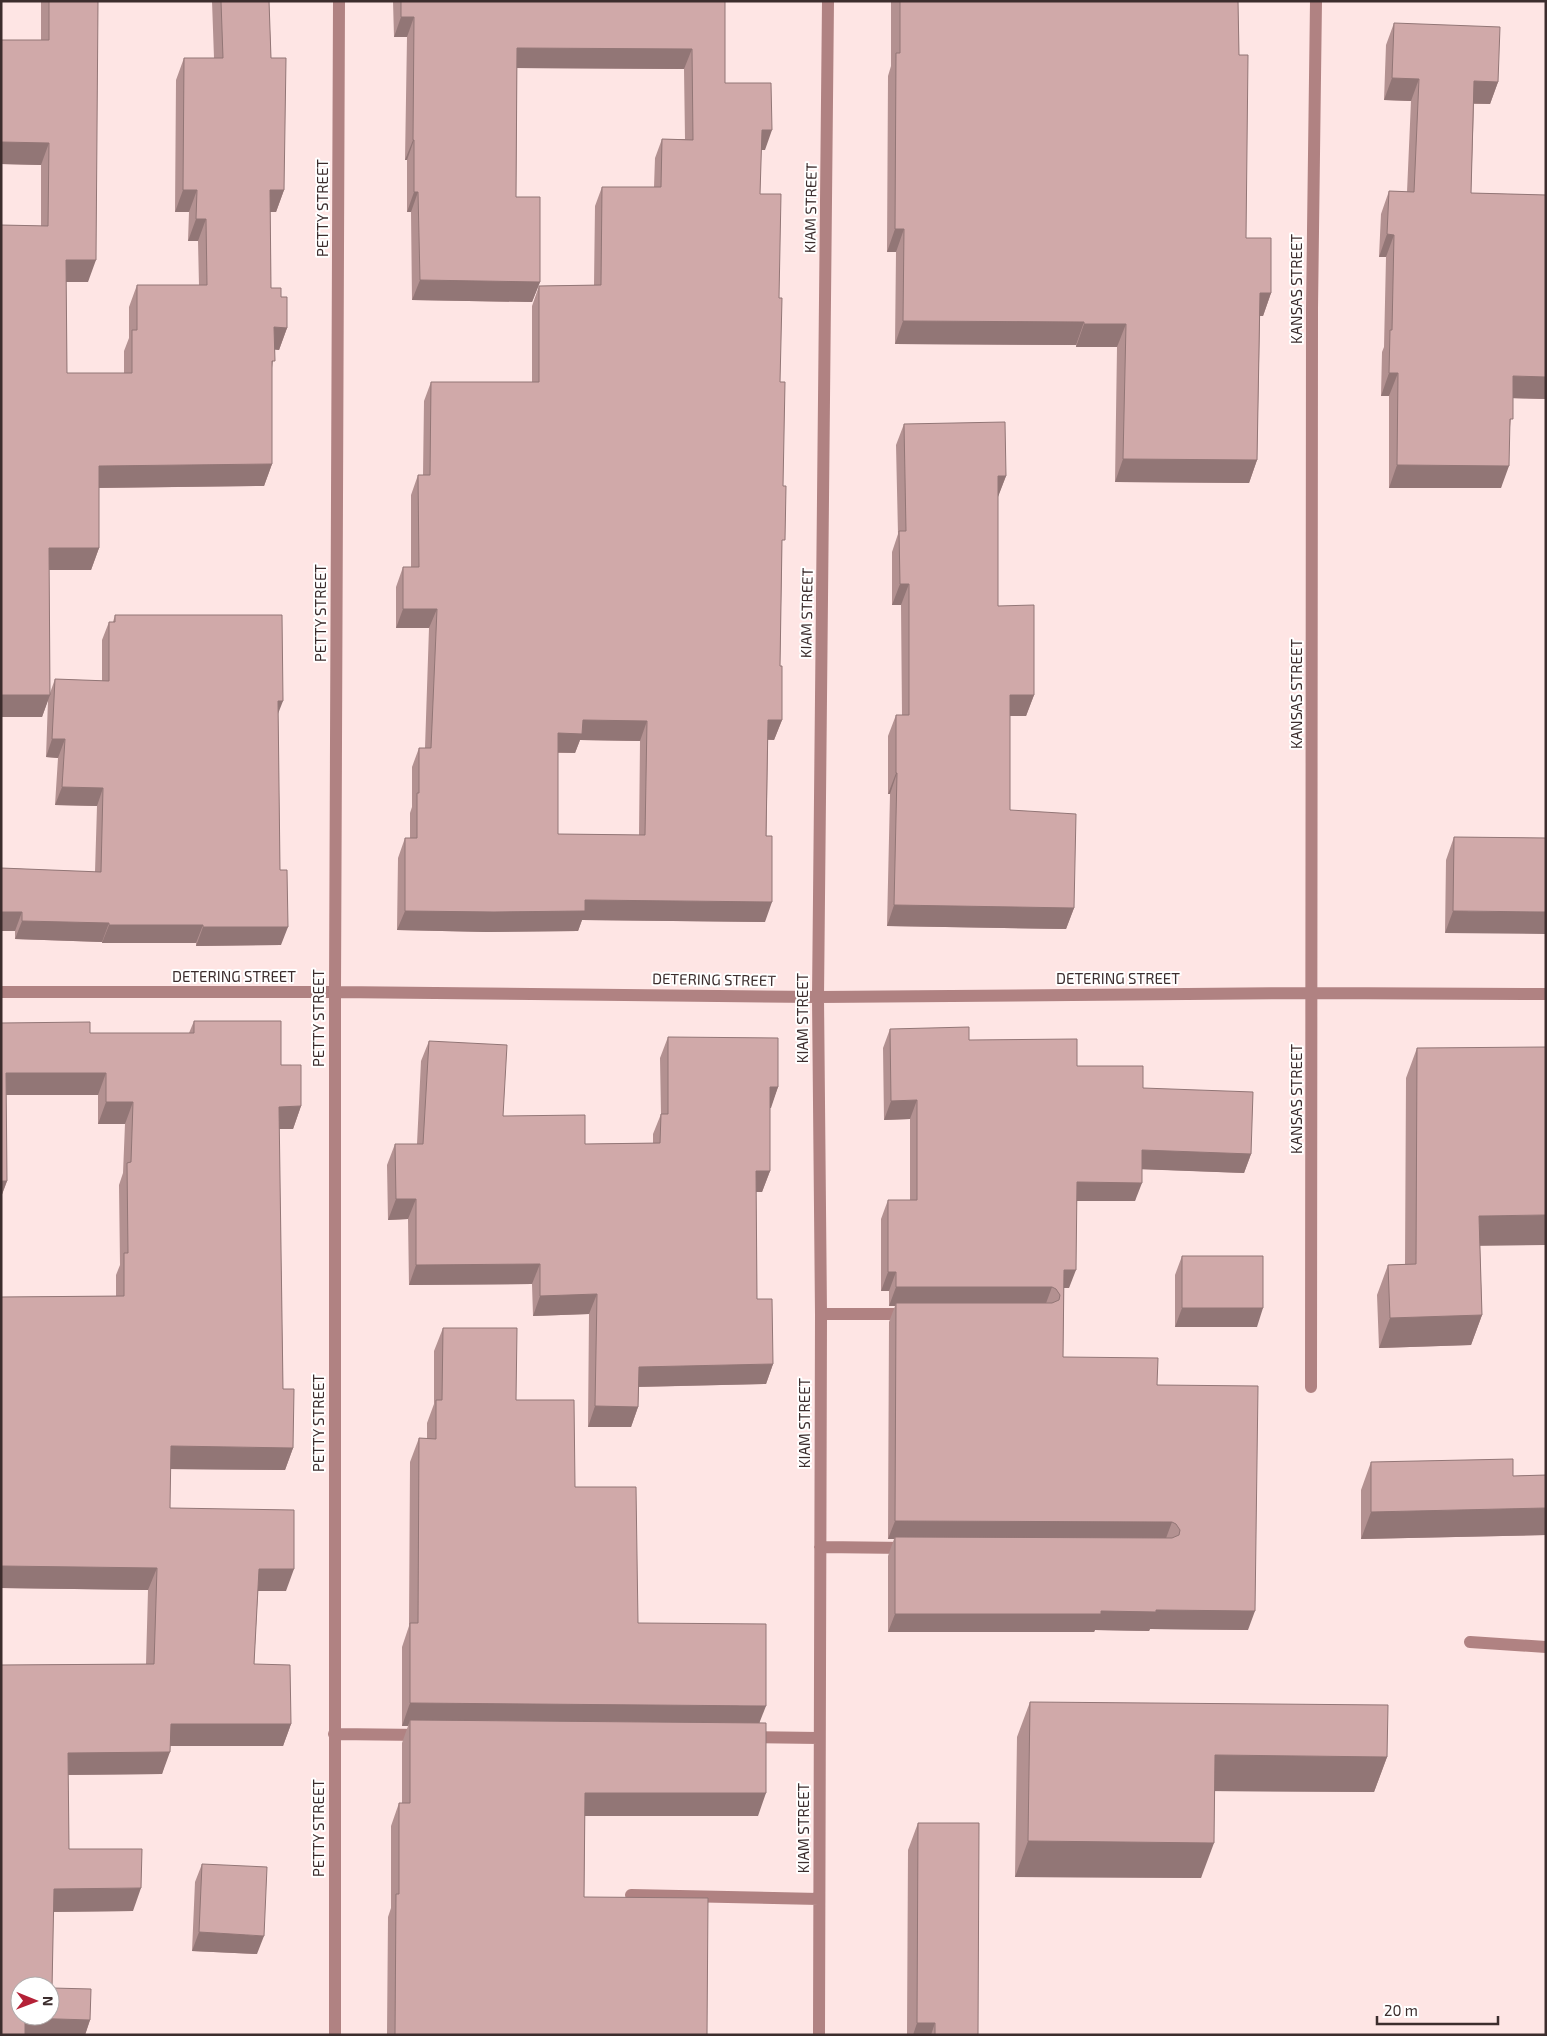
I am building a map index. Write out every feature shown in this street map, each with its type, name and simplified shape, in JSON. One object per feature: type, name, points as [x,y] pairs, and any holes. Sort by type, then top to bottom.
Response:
[{"type":"street","name":"PETTY STREET","points":[[335,2035],[335,992],[339,1]]},
{"type":"street","name":"KIAM STREET","points":[[819,2035],[821,1314],[818,997],[828,1]]},
{"type":"street","name":"KANSAS STREET","points":[[1311,1387],[1312,308],[1316,1]]},
{"type":"street","name":"DETERING STREET","points":[[1,992],[335,992],[818,997],[1312,993],[1546,994]]},
{"type":"street","points":[[821,1314],[919,1314]]},
{"type":"street","points":[[820,1548],[918,1548]]},
{"type":"street","points":[[1470,1642],[1546,1647]]},
{"type":"street","points":[[334,1734],[431,1735]]},
{"type":"street","points":[[740,1737],[819,1738]]},
{"type":"street","points":[[632,1895],[819,1898]]},
{"type":"building","points":[[49,1],[98,1],[96,260],[66,260],[67,373],[132,373],[132,330],[137,330],[137,285],[207,285],[206,219],[196,219],[197,190],[183,190],[184,58],[223,58],[221,1],[269,1],[271,58],[286,58],[284,190],[270,190],[271,288],[281,288],[281,297],[287,297],[287,328],[274,327],[275,361],[272,361],[272,464],[99,466],[99,548],[49,548],[50,695],[1,695],[1,225],[48,226],[49,143],[1,142],[1,40],[49,40]]},
{"type":"building","points":[[401,1],[725,1],[725,83],[771,83],[772,130],[762,130],[760,194],[781,194],[779,298],[782,298],[780,382],[785,382],[783,486],[786,486],[785,540],[782,540],[780,666],[782,666],[782,720],[768,720],[766,836],[772,836],[772,902],[585,900],[585,911],[405,911],[405,838],[417,838],[419,748],[431,748],[437,609],[403,609],[403,567],[419,567],[418,475],[430,475],[431,382],[539,382],[539,286],[601,285],[602,187],[661,187],[662,139],[693,140],[692,49],[517,48],[516,197],[540,197],[540,282],[420,280],[418,192],[414,192],[414,17],[401,17]],"holes":[[[583,720],[647,721],[645,835],[558,834],[558,733],[582,734]]]},
{"type":"building","points":[[900,1],[1238,1],[1239,55],[1248,55],[1246,238],[1271,238],[1271,293],[1260,293],[1257,460],[1123,459],[1126,324],[903,321],[904,229],[895,229],[896,53],[900,53]]},
{"type":"building","points":[[1394,23],[1500,27],[1498,82],[1474,81],[1471,193],[1546,195],[1546,377],[1513,376],[1513,419],[1510,419],[1509,466],[1397,465],[1398,373],[1389,373],[1394,235],[1387,234],[1389,191],[1414,192],[1419,79],[1392,78]]},
{"type":"building","points":[[1005,422],[1006,476],[998,476],[998,606],[1034,605],[1034,695],[1010,695],[1010,810],[1076,814],[1074,908],[894,905],[897,773],[896,715],[909,715],[909,584],[900,584],[899,531],[906,531],[904,424]]},
{"type":"building","points":[[115,615],[282,615],[283,701],[278,701],[280,870],[287,870],[288,927],[109,925],[109,923],[22,921],[22,912],[1,912],[1,868],[101,872],[103,788],[62,787],[65,739],[52,739],[55,679],[109,681],[109,622],[115,622]]},
{"type":"building","points":[[1454,837],[1546,838],[1546,912],[1453,911]]},
{"type":"building","points":[[194,1021],[281,1021],[281,1065],[301,1065],[301,1106],[279,1107],[283,1389],[294,1389],[293,1448],[171,1446],[170,1508],[294,1510],[294,1569],[259,1569],[254,1664],[290,1665],[291,1724],[171,1724],[170,1752],[68,1753],[69,1849],[142,1849],[141,1888],[54,1889],[52,1976],[10,1976],[10,2026],[25,2026],[25,2035],[1,2035],[1,1665],[154,1664],[157,1568],[1,1566],[1,1297],[124,1296],[124,1253],[128,1253],[127,1163],[131,1162],[133,1102],[106,1102],[106,1073],[6,1073],[7,1181],[1,1181],[1,1023],[90,1022],[90,1033],[194,1033]]},
{"type":"building","points":[[969,1027],[969,1040],[1077,1039],[1077,1066],[1143,1066],[1143,1088],[1253,1092],[1251,1154],[1142,1150],[1142,1183],[1077,1182],[1076,1270],[1064,1270],[1063,1357],[1158,1358],[1157,1385],[1258,1386],[1255,1611],[1156,1610],[1156,1612],[1101,1611],[1101,1614],[895,1614],[895,1537],[1172,1538],[1179,1535],[1180,1530],[1172,1522],[895,1521],[896,1303],[1052,1303],[1059,1300],[1060,1295],[1052,1287],[896,1287],[896,1272],[888,1272],[888,1200],[917,1200],[917,1100],[891,1101],[890,1029]]},
{"type":"building","points":[[668,1037],[778,1038],[778,1087],[770,1087],[770,1171],[756,1171],[757,1299],[772,1299],[773,1364],[639,1367],[638,1407],[595,1406],[597,1294],[540,1296],[540,1264],[416,1265],[416,1199],[396,1199],[395,1144],[423,1144],[429,1041],[507,1045],[503,1116],[585,1115],[585,1144],[660,1143],[661,1114],[668,1114]]},
{"type":"building","points":[[1546,1047],[1546,1215],[1479,1216],[1482,1315],[1390,1318],[1388,1265],[1416,1264],[1417,1048]]},
{"type":"building","points":[[1182,1256],[1263,1256],[1263,1308],[1182,1308]]},
{"type":"building","points":[[443,1328],[517,1328],[516,1400],[574,1400],[575,1487],[636,1487],[638,1623],[766,1624],[766,1706],[410,1703],[410,1623],[418,1623],[419,1438],[436,1439],[436,1400],[442,1400]]},
{"type":"building","points":[[1513,1459],[1513,1476],[1546,1475],[1546,1508],[1371,1512],[1371,1462]]},
{"type":"building","points":[[1030,1702],[1388,1705],[1387,1757],[1215,1755],[1214,1843],[1028,1841]]},
{"type":"building","points":[[410,1720],[766,1723],[766,1793],[585,1793],[584,1897],[708,1898],[707,2035],[395,2035],[396,1894],[399,1894],[399,1803],[410,1803]]},
{"type":"building","points":[[918,1823],[979,1823],[978,2035],[935,2035],[935,2023],[917,2023]]},
{"type":"building","points":[[202,1864],[267,1867],[264,1936],[199,1932]]},
{"type":"building","points":[[60,1988],[91,1989],[90,2020],[60,2019]]}]
